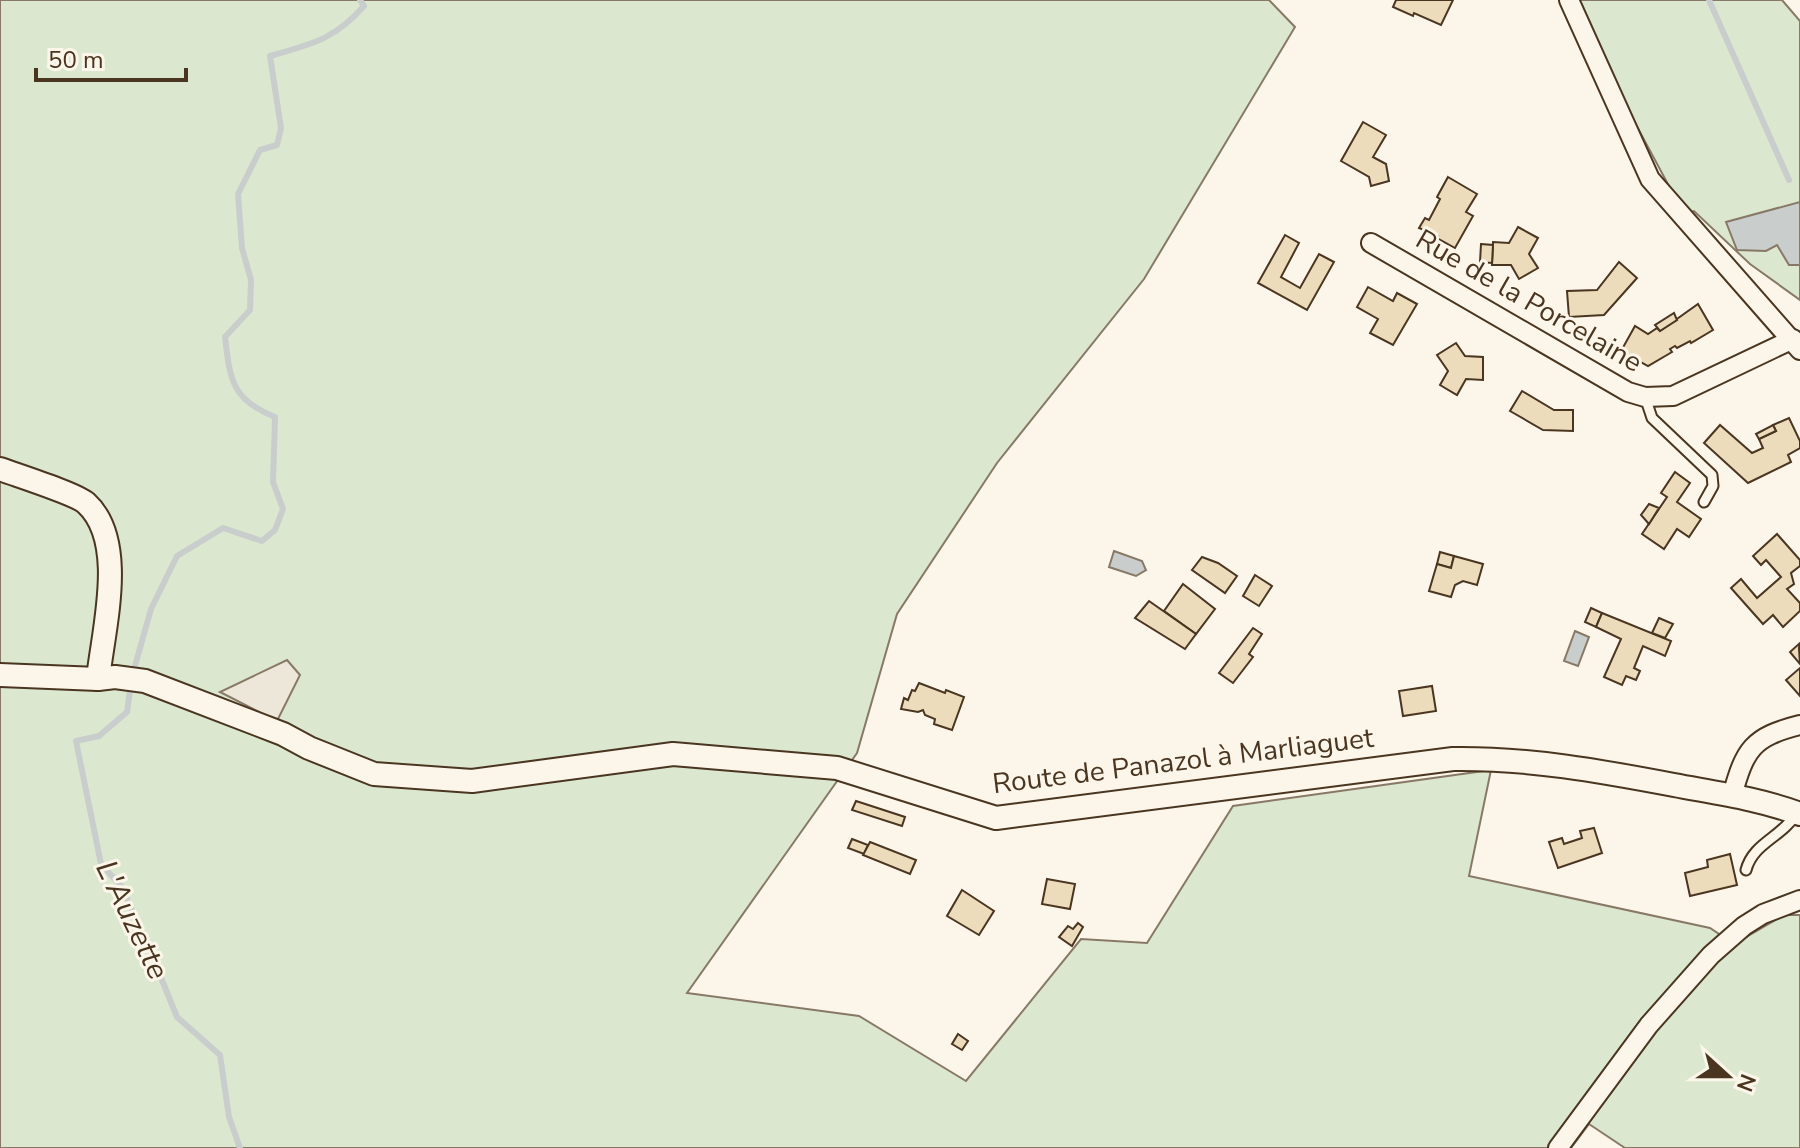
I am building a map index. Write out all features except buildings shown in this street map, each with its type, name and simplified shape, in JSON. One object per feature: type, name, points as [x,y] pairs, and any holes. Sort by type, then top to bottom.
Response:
[{"type":"street","points":[[1569,0],[1650,179],[1798,343]]},
{"type":"street","name":"Rue de la Porcelaine","points":[[1371,243],[1628,392],[1645,397],[1673,396],[1798,343]]},
{"type":"street","points":[[0,469],[85,501],[102,526],[111,563],[106,678]]},
{"type":"street","name":"Route de Panazol à Marliaguet","points":[[0,675],[145,681],[283,734],[374,774],[472,781],[673,754],[837,768],[996,818],[1453,759],[1493,758],[1566,765],[1732,796],[1798,814]]},
{"type":"street","points":[[1732,796],[1739,773],[1754,744],[1764,736],[1800,725]]},
{"type":"street","points":[[1558,1148],[1649,1025],[1711,955],[1763,914],[1800,900]]},
{"type":"lane","points":[[1645,397],[1652,418],[1712,475],[1713,486],[1704,502]]},
{"type":"lane","points":[[1746,870],[1750,857],[1785,829],[1798,814]]},
{"type":"green space","points":[[0,0],[1269,0],[1295,27],[1144,279],[997,463],[897,614],[857,753],[687,993],[859,1016],[966,1081],[1081,939],[1147,943],[1233,806],[1491,770],[1469,876],[1710,928],[1734,944],[1784,915],[1800,915],[1800,1148],[1625,1148],[1589,1124],[1571,1148],[0,1148]]},
{"type":"green space","points":[[1569,0],[1782,0],[1800,21],[1800,300],[1750,264],[1694,211],[1684,214]]},
{"type":"shaded area","points":[[1800,202],[1800,265],[1789,265],[1777,245],[1766,251],[1737,250],[1726,222]]},
{"type":"shaded area","points":[[1114,551],[1142,561],[1146,570],[1136,576],[1109,567]]},
{"type":"shaded area","points":[[1575,631],[1589,637],[1578,666],[1564,661]]},
{"type":"shaded area","points":[[287,660],[300,675],[277,721],[220,692]]},
{"type":"waterway","name":"L'Auzette","points":[[133,673],[151,609],[177,556],[223,528],[262,541],[275,530],[283,509],[273,482],[275,417],[242,396],[232,377],[227,352],[225,337],[250,310],[251,280],[242,248],[238,194],[260,150],[277,145],[281,128],[270,56],[332,34],[364,6],[360,0]]},
{"type":"waterway","points":[[1709,0],[1789,180]]},
{"type":"waterway","name":"L'Auzette","points":[[131,684],[127,712],[99,736],[76,741],[101,864],[121,886],[177,1017],[220,1055],[229,1117],[240,1148]]}]
